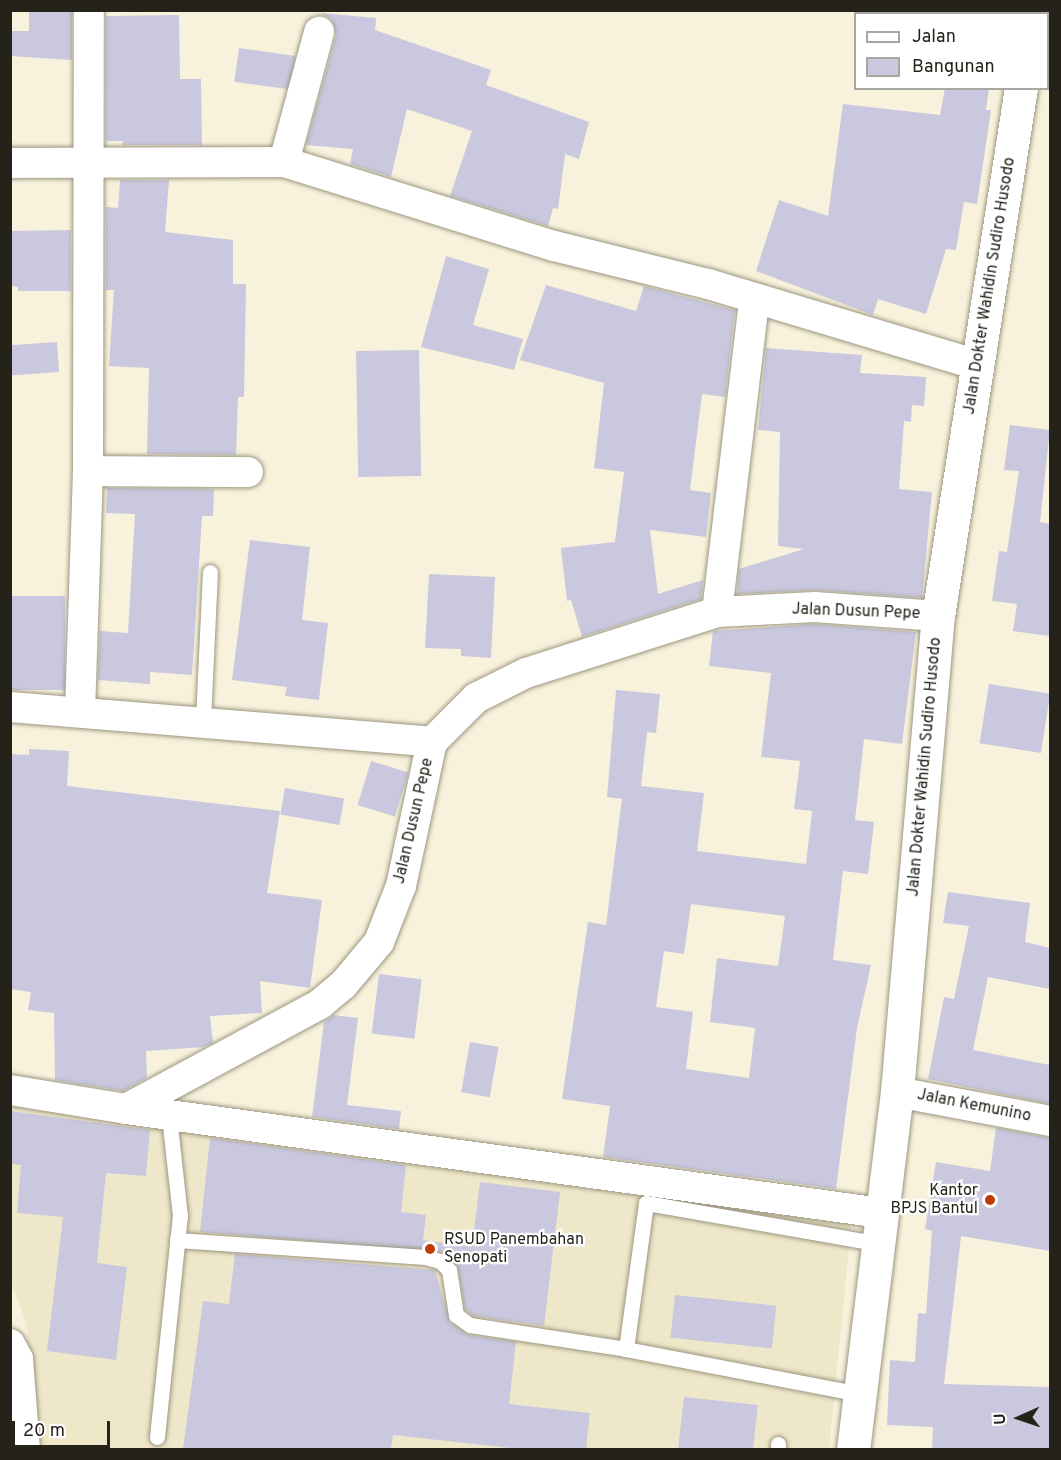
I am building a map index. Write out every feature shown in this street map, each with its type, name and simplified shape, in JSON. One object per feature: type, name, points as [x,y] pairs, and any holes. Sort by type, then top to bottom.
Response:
[{"type":"main road","name":"Jalan Dokter Wahidin Sudiro Husodo","points":[[853,1449],[878,1228],[897,1092],[938,616],[1021,90]]},
{"type":"street","points":[[80,712],[88,471],[89,10]]},
{"type":"street","points":[[284,162],[319,32]]},
{"type":"street","points":[[10,163],[284,162],[555,246],[708,284],[754,300],[978,365]]},
{"type":"street","points":[[717,612],[754,300]]},
{"type":"street","points":[[88,471],[248,472]]},
{"type":"street","name":"Jalan Dusun Pepe","points":[[126,1109],[320,1004],[362,966],[379,942],[401,886],[432,742],[476,698],[526,673],[717,612],[815,607],[938,616]]},
{"type":"street","points":[[10,707],[203,720],[432,742]]},
{"type":"street","points":[[10,1090],[878,1228]]},
{"type":"street","name":"Jalan Kemunino","points":[[897,1092],[1050,1121]]},
{"type":"street","points":[[10,1344],[18,1359],[25,1449]]},
{"type":"lane","points":[[203,720],[210,572]]},
{"type":"lane","points":[[157,1437],[177,1240],[179,1195],[169,1117]]},
{"type":"lane","points":[[626,1349],[646,1203],[878,1228]]},
{"type":"lane","points":[[177,1240],[440,1261],[449,1270],[453,1305],[461,1322],[626,1349],[859,1394]]},
{"type":"shaded area","name":"RSUD Panembahan Senopati","points":[[11,1086],[852,1218],[829,1449],[41,1449],[26,1323],[11,1281]]},
{"type":"building","points":[[29,10],[72,10],[72,60],[10,56],[10,31],[29,31]]},
{"type":"building","points":[[321,13],[376,18],[375,30],[491,70],[486,85],[589,122],[579,159],[565,154],[558,209],[553,208],[548,226],[450,196],[472,131],[407,109],[391,177],[350,164],[353,149],[306,145],[336,36],[332,20]]},
{"type":"building","points":[[179,15],[180,79],[201,79],[202,145],[122,145],[123,141],[106,141],[106,16]]},
{"type":"building","points":[[239,48],[295,56],[291,90],[234,82]]},
{"type":"building","points":[[945,90],[989,90],[986,110],[991,110],[977,204],[964,202],[956,250],[946,249],[926,314],[878,299],[873,315],[756,271],[779,200],[828,216],[843,104],[940,115]]},
{"type":"building","points":[[120,180],[169,180],[165,232],[233,240],[233,284],[246,284],[244,397],[238,397],[236,455],[147,454],[149,368],[109,366],[114,290],[106,290],[106,207],[118,208]]},
{"type":"building","points":[[71,230],[71,291],[18,291],[18,287],[10,286],[10,231]]},
{"type":"building","points":[[446,256],[489,269],[473,325],[523,339],[514,370],[421,347]]},
{"type":"building","points":[[546,285],[636,311],[644,286],[735,310],[725,397],[702,394],[690,490],[711,493],[706,537],[650,530],[658,594],[703,580],[701,599],[582,637],[571,600],[567,601],[561,548],[615,542],[624,472],[594,468],[604,383],[520,360]]},
{"type":"building","points":[[57,342],[59,372],[12,375],[10,345]]},
{"type":"building","points":[[766,348],[862,355],[860,373],[926,377],[924,406],[912,405],[911,422],[904,421],[899,489],[932,492],[922,598],[816,590],[737,594],[739,569],[804,549],[778,546],[780,432],[758,430]]},
{"type":"building","points":[[419,350],[421,476],[358,477],[356,351]]},
{"type":"building","points":[[1010,425],[1050,430],[1040,522],[1050,524],[1050,636],[1013,631],[1017,604],[992,601],[999,551],[1007,552],[1019,471],[1004,470]]},
{"type":"building","points":[[107,488],[214,489],[213,516],[202,516],[192,675],[150,672],[150,684],[98,680],[100,631],[128,633],[135,514],[106,513]]},
{"type":"building","points":[[250,540],[310,547],[302,620],[328,623],[319,700],[285,696],[287,687],[232,680]]},
{"type":"building","points":[[429,574],[495,577],[491,658],[461,656],[461,649],[425,648]]},
{"type":"building","points":[[12,596],[65,596],[65,690],[12,690]]},
{"type":"building","points":[[815,624],[916,632],[902,744],[864,739],[855,820],[874,822],[868,874],[843,871],[833,960],[871,965],[857,1028],[836,1189],[603,1157],[610,1106],[562,1099],[588,922],[606,925],[622,799],[607,797],[616,690],[660,694],[656,733],[647,732],[641,786],[704,793],[697,851],[806,864],[812,811],[794,809],[800,761],[761,757],[771,673],[709,666],[713,631]],"holes":[[[691,904],[785,916],[778,966],[717,958],[710,1022],[755,1028],[749,1078],[686,1069],[693,1012],[656,1007],[664,951],[684,954]]]},
{"type":"building","points":[[989,684],[1050,694],[1041,753],[980,743]]},
{"type":"building","points":[[29,749],[69,751],[67,786],[280,811],[267,893],[322,900],[310,988],[260,981],[262,1013],[210,1016],[213,1043],[204,1047],[146,1051],[147,1078],[123,1091],[55,1080],[54,1013],[28,1010],[31,992],[10,989],[10,754],[29,755]]},
{"type":"building","points":[[371,761],[408,772],[395,816],[358,805]]},
{"type":"building","points":[[285,788],[344,798],[339,825],[280,815]]},
{"type":"building","points":[[948,892],[1030,903],[1025,942],[1050,948],[1050,989],[988,977],[973,1050],[1050,1065],[1050,1104],[928,1079],[944,997],[954,999],[969,926],[943,923]]},
{"type":"building","points":[[379,974],[422,979],[414,1039],[372,1034]]},
{"type":"building","points":[[334,1015],[358,1018],[347,1105],[401,1111],[399,1129],[312,1117],[324,1022]]},
{"type":"building","points":[[470,1042],[499,1047],[490,1097],[461,1092]]},
{"type":"building","points":[[10,1111],[150,1130],[146,1176],[106,1173],[97,1263],[127,1267],[116,1360],[47,1351],[63,1217],[17,1213],[21,1165],[10,1164]]},
{"type":"building","points":[[996,1128],[1050,1138],[1050,1251],[961,1236],[944,1384],[1050,1387],[1050,1449],[932,1449],[933,1427],[887,1425],[890,1360],[915,1362],[918,1313],[926,1314],[932,1231],[925,1229],[936,1162],[990,1171]]},
{"type":"building","points":[[210,1138],[406,1165],[401,1212],[426,1215],[423,1240],[472,1247],[480,1182],[560,1192],[544,1326],[474,1316],[465,1309],[458,1268],[443,1252],[200,1232]]},
{"type":"building","points":[[235,1254],[435,1270],[450,1323],[469,1335],[516,1342],[509,1404],[590,1413],[586,1449],[520,1449],[393,1435],[391,1449],[183,1449],[203,1301],[229,1304]]},
{"type":"building","points":[[675,1295],[776,1306],[772,1348],[671,1338]]},
{"type":"building","points":[[684,1397],[758,1405],[753,1449],[678,1449]]},
{"type":"place","name":"Kantor BPJS Bantul","points":[[990,1200]]},
{"type":"place","name":"RSUD Panembahan Senopati","points":[[430,1249]]}]
